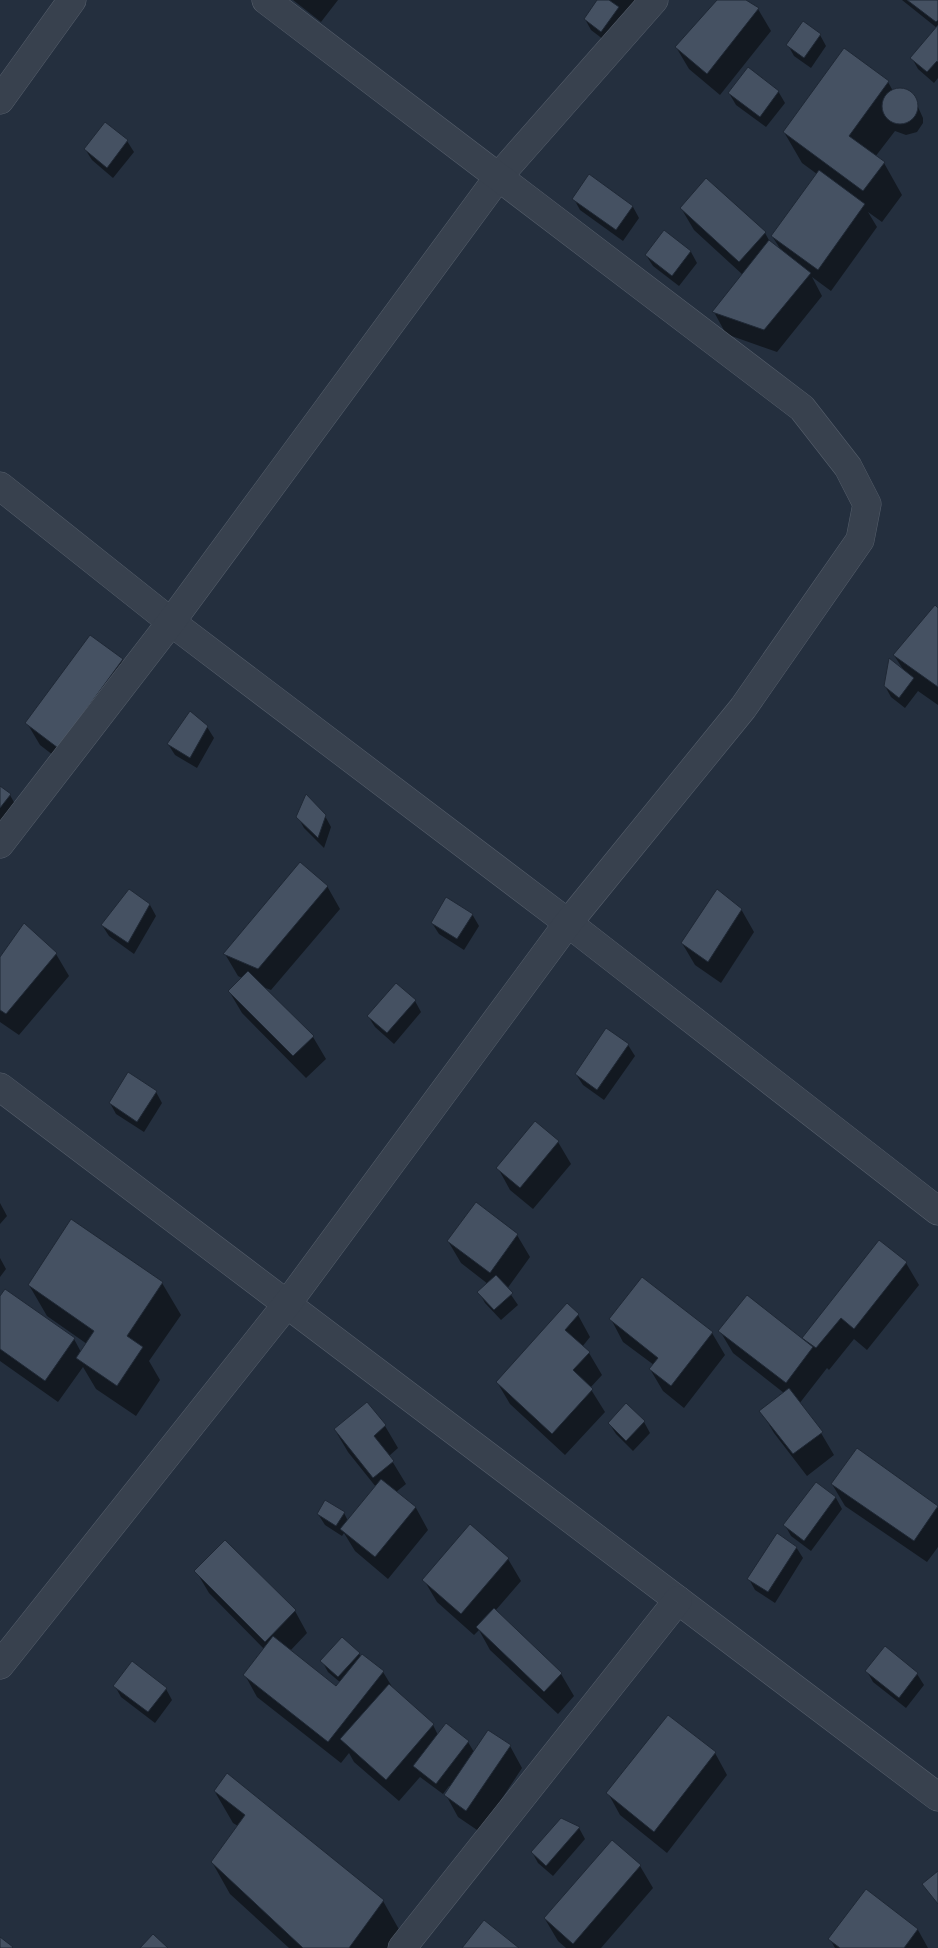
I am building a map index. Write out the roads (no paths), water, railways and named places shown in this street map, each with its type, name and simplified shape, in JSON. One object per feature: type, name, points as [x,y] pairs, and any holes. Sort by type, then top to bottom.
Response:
[{"type":"street","points":[[0,100],[72,0]]},
{"type":"street","points":[[0,1664],[287,1304],[568,923],[743,708],[860,540],[866,504],[848,467],[802,408],[266,0]]},
{"type":"street","points":[[0,844],[171,622],[499,176],[654,0]]},
{"type":"street","points":[[0,486],[171,622],[568,923],[937,1208]]},
{"type":"street","points":[[0,1087],[938,1797]]},
{"type":"street","points":[[402,1948],[678,1600]]}]
